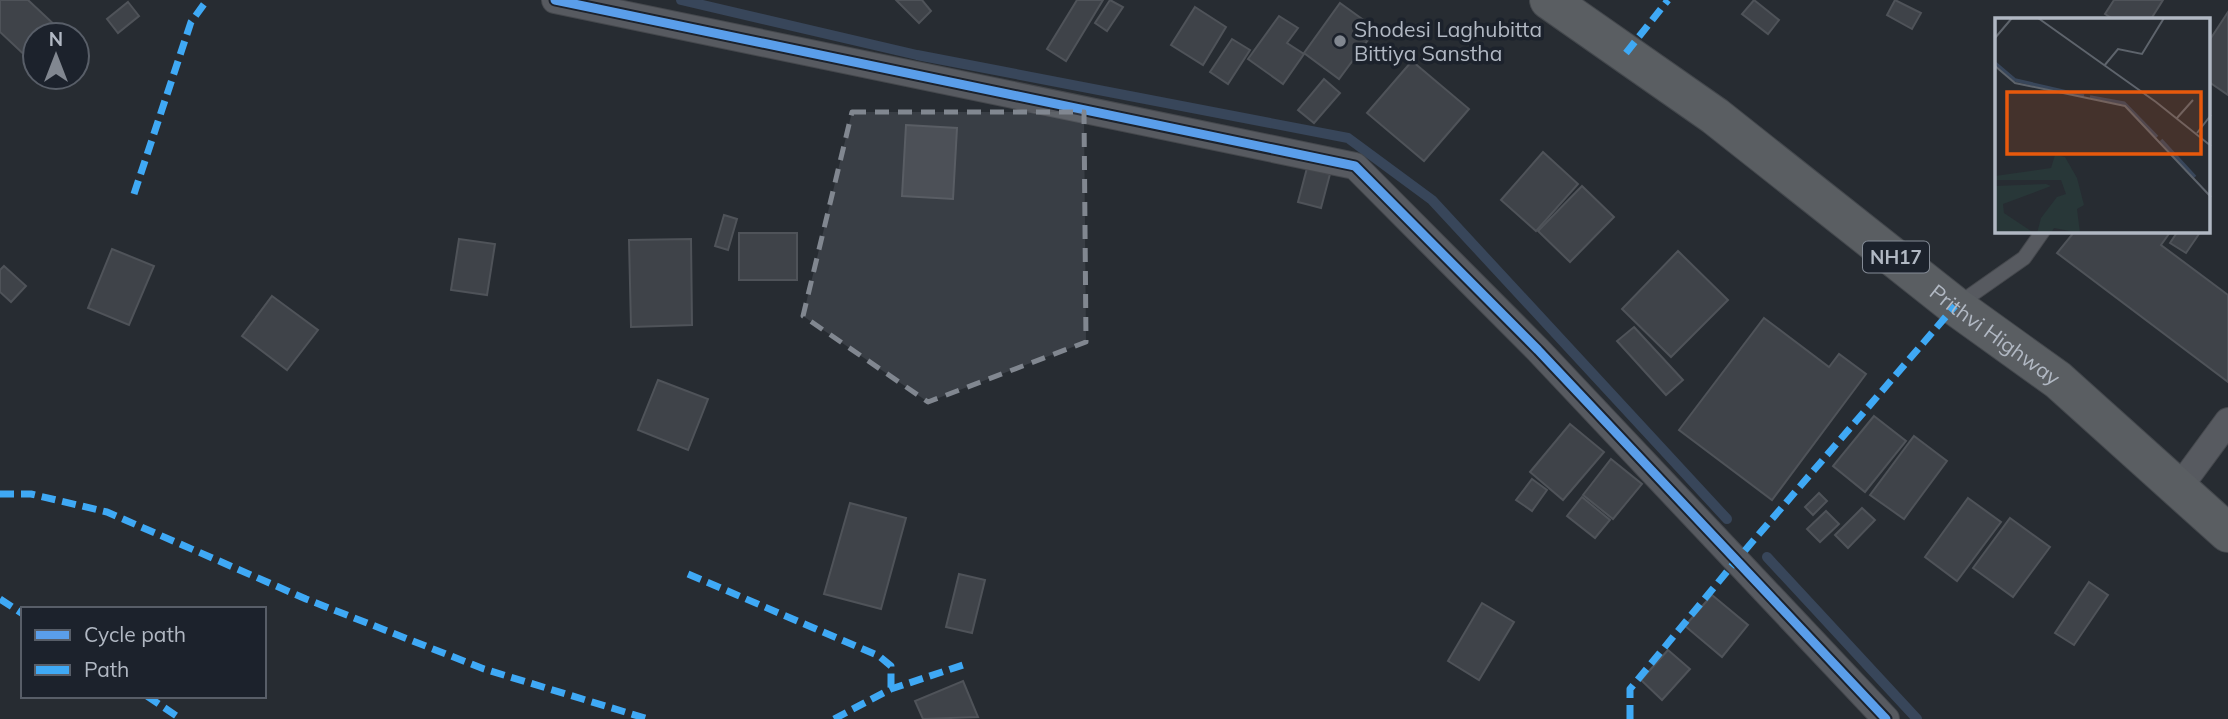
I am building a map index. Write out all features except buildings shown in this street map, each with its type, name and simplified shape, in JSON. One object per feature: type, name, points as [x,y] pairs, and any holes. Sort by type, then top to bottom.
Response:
[{"type":"highway","name":"Prithvi Highway","points":[[1549,0],[1715,116],[1872,237],[1955,306],[2058,380],[2228,533]]},
{"type":"street","points":[[555,0],[1355,166],[1538,350],[1886,719]]},
{"type":"street","points":[[2178,489],[2228,421]]},
{"type":"lane","points":[[1955,306],[2024,258],[2042,233]]},
{"type":"highlighted area","points":[[852,112],[1084,112],[1086,342],[928,402],[803,316]]},
{"type":"waterway","points":[[681,0],[917,55],[1348,138],[1432,200],[1727,519]]},
{"type":"waterway","points":[[1767,557],[1917,719]]},
{"type":"marked path","points":[[134,194],[191,22],[207,0]]},
{"type":"marked path","points":[[1626,53],[1668,0]]},
{"type":"marked path","points":[[1630,719],[1630,689],[1735,562],[1955,306]]},
{"type":"marked path","points":[[0,494],[31,494],[107,512],[306,599],[484,669],[648,719]]},
{"type":"marked path","points":[[688,574],[879,656],[891,666],[891,689]]},
{"type":"marked path","points":[[0,599],[21,613]]},
{"type":"marked path","points":[[834,719],[891,689],[969,663]]},
{"type":"marked path","points":[[150,698],[181,719]]},
{"type":"cycle path","points":[[555,0],[1355,166],[1538,350],[1886,719]]},
{"type":"place","name":"Shodesi Laghubitta Bittiya Sanstha","points":[[1340,41]]}]
